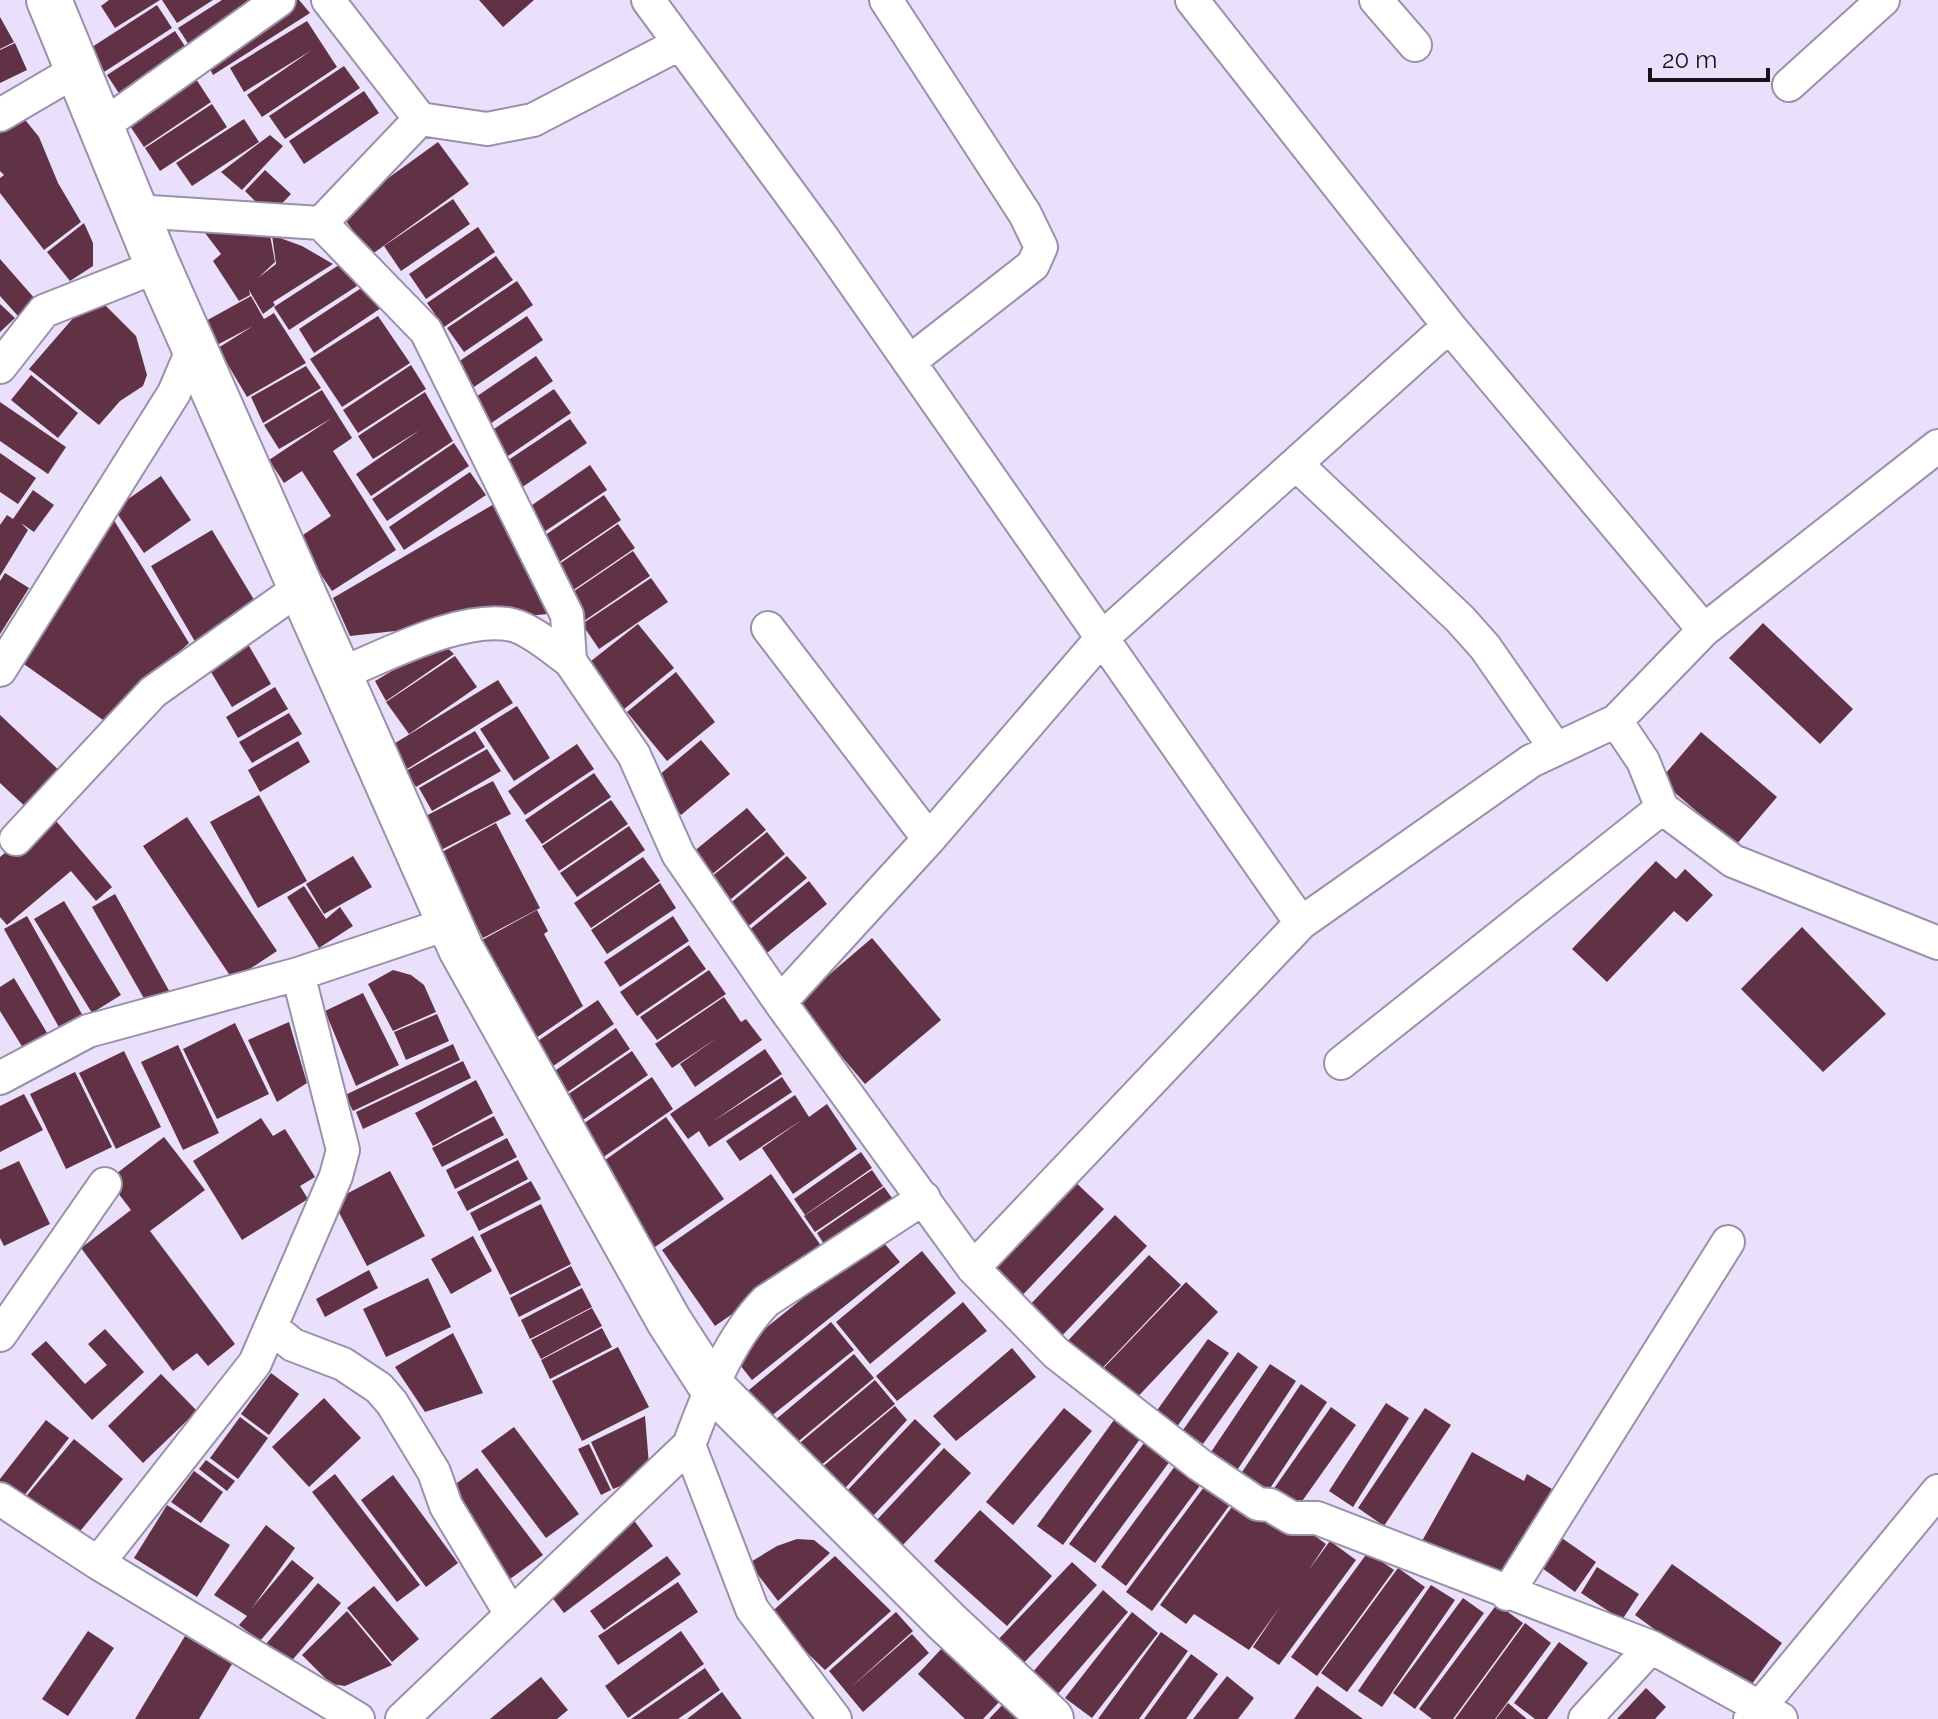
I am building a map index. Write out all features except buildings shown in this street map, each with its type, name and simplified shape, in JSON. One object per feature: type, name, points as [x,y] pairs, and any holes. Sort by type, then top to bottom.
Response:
[{"type":"main road","points":[[49,0],[158,266],[450,923],[554,1119],[669,1321],[711,1386],[947,1622],[1051,1719]]},
{"type":"street","points":[[101,127],[279,0]]},
{"type":"street","points":[[328,0],[420,119],[459,128],[512,127],[533,120],[679,44]]},
{"type":"street","points":[[648,0],[909,362],[1301,923]]},
{"type":"street","points":[[886,0],[1025,214],[1041,247],[1033,265],[909,362]]},
{"type":"street","points":[[1192,0],[1449,326],[1704,630]]},
{"type":"street","points":[[1376,0],[1415,45]]},
{"type":"street","points":[[1789,85],[1883,0]]},
{"type":"street","points":[[0,115],[77,70]]},
{"type":"street","points":[[321,223],[420,119]]},
{"type":"street","points":[[135,211],[321,223],[426,331],[567,615],[570,661]]},
{"type":"street","points":[[0,367],[44,311],[158,266]]},
{"type":"street","points":[[780,1002],[929,839],[1102,638],[1449,326]]},
{"type":"street","points":[[0,670],[174,393],[194,346]]},
{"type":"street","points":[[973,1268],[1301,923],[1531,761],[1616,721],[1704,630],[1938,446]]},
{"type":"street","points":[[1296,464],[1460,619],[1485,647],[1556,749]]},
{"type":"street","points":[[16,839],[153,692],[301,587]]},
{"type":"street","points":[[340,674],[444,633],[495,624],[515,625],[570,661],[634,755],[678,854],[780,1002],[973,1268],[1056,1353],[1187,1456],[1258,1504],[1270,1505],[1292,1518],[1317,1518],[1507,1594],[1651,1647],[1764,1715],[1937,1495]]},
{"type":"street","points":[[768,628],[929,839]]},
{"type":"street","points":[[1616,721],[1643,761],[1662,808],[1733,861],[1938,943]]},
{"type":"street","points":[[1341,1063],[1662,808]]},
{"type":"street","points":[[0,1078],[88,1031],[298,974],[450,923]]},
{"type":"street","points":[[98,1563],[255,1363],[336,1176],[343,1150],[298,974]]},
{"type":"street","points":[[0,1335],[105,1184]]},
{"type":"street","points":[[402,1719],[689,1445],[711,1386],[753,1314],[766,1301],[924,1198]]},
{"type":"street","points":[[1507,1594],[1728,1242]]},
{"type":"street","points":[[272,1328],[293,1345],[343,1364],[379,1388],[392,1403],[434,1472],[446,1506],[511,1614]]},
{"type":"street","points":[[689,1445],[752,1609],[835,1719]]},
{"type":"street","points":[[0,1499],[98,1563],[358,1719]]},
{"type":"street","points":[[1585,1719],[1651,1647]]}]
